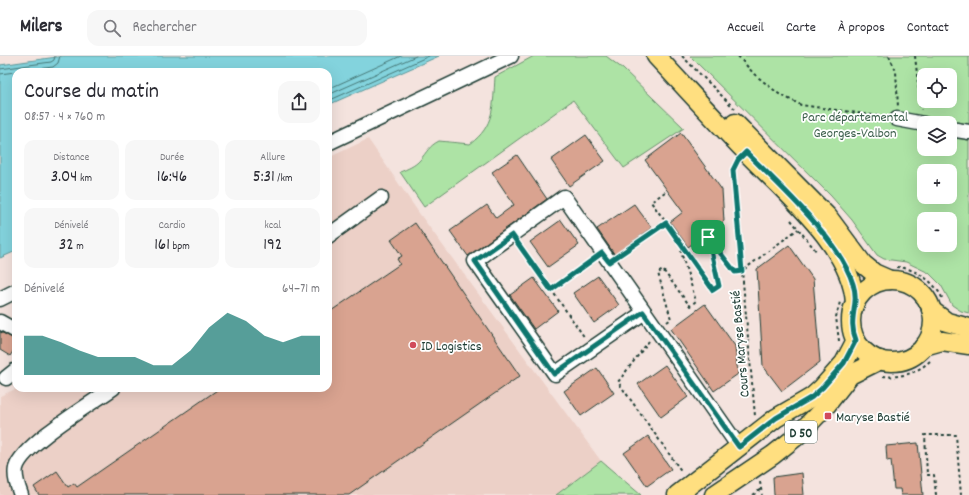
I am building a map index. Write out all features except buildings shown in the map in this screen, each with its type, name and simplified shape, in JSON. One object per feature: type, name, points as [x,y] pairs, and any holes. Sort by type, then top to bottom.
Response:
[{"type":"main road","points":[[656,56],[795,202],[829,241],[853,282],[848,301],[851,318],[848,343],[866,353],[879,368],[890,362],[904,360],[917,353],[930,351],[942,341],[969,345]]},
{"type":"main road","points":[[668,56],[828,217],[863,264],[874,273],[892,273],[901,281],[920,291],[927,300],[938,307],[947,322],[969,328]]},
{"type":"main road","points":[[848,301],[892,273]]},
{"type":"main road","points":[[930,351],[932,329],[938,307]]},
{"type":"main road","name":"D 50","points":[[677,495],[776,418],[812,397],[844,363],[848,343]]},
{"type":"main road","name":"D 50","points":[[714,495],[773,455],[797,436],[825,407],[850,375],[879,368]]},
{"type":"street","points":[[332,141],[511,56]]},
{"type":"street","points":[[897,118],[917,123]]},
{"type":"street","points":[[957,130],[969,132]]},
{"type":"street","points":[[643,312],[554,374],[475,261],[564,197],[643,312],[739,447]]},
{"type":"street","points":[[332,233],[381,198]]},
{"type":"street","points":[[0,299],[12,293]]},
{"type":"street","points":[[0,322],[12,329]]},
{"type":"street","points":[[21,495],[16,480],[16,468],[21,458],[39,441],[107,392]]},
{"type":"path","points":[[738,56],[754,74],[779,94],[801,105],[897,118],[899,100],[896,71],[889,56]]},
{"type":"path","points":[[915,56],[922,116]]},
{"type":"path","name":"Cours Maryse Bastié","points":[[746,152],[738,160],[733,170],[755,417]]},
{"type":"path","points":[[665,192],[651,202],[713,290],[719,286],[708,237],[735,272],[742,271],[798,229]]},
{"type":"path","points":[[551,290],[666,223]]},
{"type":"path","points":[[512,235],[592,348]]},
{"type":"path","points":[[684,248],[681,252],[696,301],[690,306],[664,270],[658,273],[671,319],[657,332],[618,382],[685,476]]},
{"type":"path","points":[[892,273],[908,269],[928,280],[942,297],[938,307]]},
{"type":"path","points":[[848,301],[836,317],[848,343]]},
{"type":"path","points":[[879,368],[897,376],[914,372],[926,365],[930,351]]},
{"type":"path","points":[[936,495],[934,474],[928,475],[925,435],[956,435],[961,495]]},
{"type":"path","points":[[753,495],[761,489]]},
{"type":"shaded area","points":[[368,139],[419,213],[601,461],[556,495],[0,495],[0,396],[12,391],[12,392],[332,392],[332,156]]},
{"type":"green space","points":[[534,56],[606,56],[623,69],[684,128],[624,168],[573,100],[424,207],[400,172],[416,164],[430,147],[439,141],[470,144],[484,130],[491,114],[495,77]]},
{"type":"green space","name":"Parc départemental Georges-Valbon","points":[[690,56],[969,56],[969,313],[961,311],[952,305],[941,285],[929,273],[906,262],[884,259],[877,255],[852,220],[831,196]]},
{"type":"green space","points":[[601,461],[641,495],[556,495]]},
{"type":"water","points":[[64,56],[439,56],[332,103],[332,68],[12,68],[12,253],[0,258],[0,65]]},
{"type":"place","name":"ID Logistics","points":[[413,345]]},
{"type":"place","name":"Maryse Bastié","points":[[828,416]]},
{"type":"route","points":[[746,152],[795,202],[829,241],[840,257],[855,289],[855,303],[851,318],[851,326],[856,340],[844,363],[833,377],[812,397],[776,418],[739,447],[736,440],[643,312],[554,374],[475,261],[512,235],[551,290],[602,253],[609,262],[666,223],[713,290],[719,286],[708,237],[735,272],[742,271],[733,170],[738,160],[746,152]]}]
